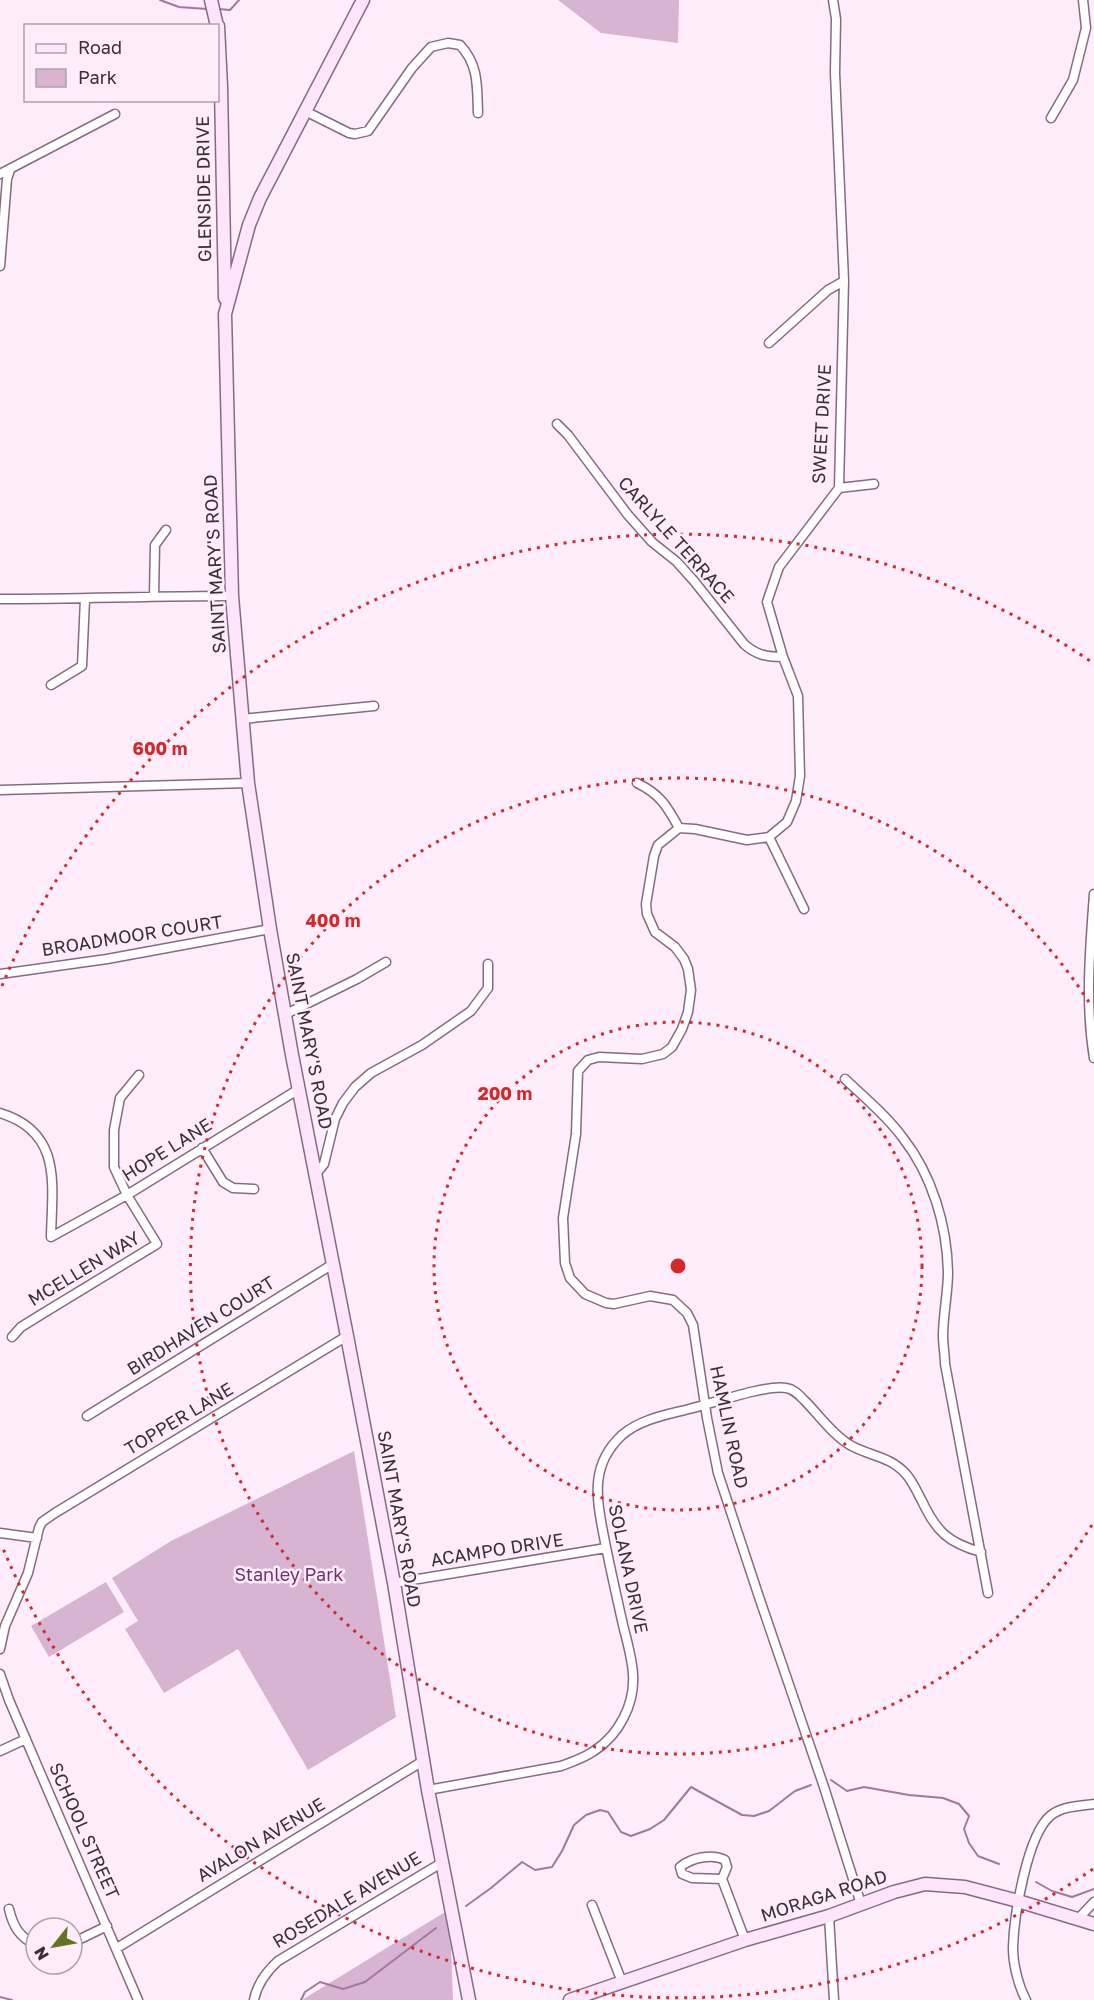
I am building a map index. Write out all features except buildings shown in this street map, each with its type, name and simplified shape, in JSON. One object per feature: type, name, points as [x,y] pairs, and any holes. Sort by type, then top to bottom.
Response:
[{"type":"street","name":"GLENSIDE DRIVE","points":[[211,0],[217,24]]},
{"type":"street","name":"SAINT MARY'S ROAD","points":[[363,0],[260,198],[249,225],[225,314],[232,596],[248,783],[270,929],[393,1583],[428,1790],[469,2000]]},
{"type":"street","name":"SWEET DRIVE","points":[[769,837],[787,822],[796,801],[800,776],[798,696],[783,657],[767,602],[779,567],[840,488],[844,281],[835,73],[836,19],[833,0]]},
{"type":"street","points":[[1051,118],[1073,80],[1086,28],[1083,0]]},
{"type":"street","points":[[305,111],[349,133],[368,131],[412,68],[431,47],[448,44],[460,45],[471,60],[477,85],[478,113]]},
{"type":"street","name":"GLENSIDE DRIVE","points":[[219,68],[225,314]]},
{"type":"street","points":[[0,174],[115,114]]},
{"type":"street","points":[[0,266],[7,179],[10,170]]},
{"type":"street","points":[[769,342],[828,290],[844,281]]},
{"type":"street","name":"CARLYLE TERRACE","points":[[557,424],[568,435],[628,515],[652,542],[688,574],[744,644],[766,657],[783,657]]},
{"type":"street","points":[[840,488],[874,484]]},
{"type":"street","points":[[154,596],[155,545],[166,530]]},
{"type":"street","points":[[0,599],[232,596]]},
{"type":"street","points":[[51,685],[82,666],[85,599]]},
{"type":"street","points":[[242,719],[374,706]]},
{"type":"street","points":[[0,790],[248,783]]},
{"type":"street","points":[[637,783],[650,789],[661,798],[679,828],[695,828],[747,840],[769,837],[804,909]]},
{"type":"street","name":"HAMLIN ROAD","points":[[679,828],[658,845],[646,904],[647,914],[655,932],[675,946],[688,969],[691,990],[688,1012],[672,1047],[663,1054],[642,1059],[599,1057],[588,1060],[578,1071],[576,1134],[564,1218],[565,1263],[570,1278],[579,1288],[596,1299],[614,1304],[650,1296],[673,1300],[687,1313],[693,1325],[718,1473],[861,1904]]},
{"type":"street","points":[[1094,894],[1089,1021],[1094,1056]]},
{"type":"street","name":"BROADMOOR COURT","points":[[0,974],[107,959],[270,929]]},
{"type":"street","points":[[286,1014],[386,962]]},
{"type":"street","points":[[316,1174],[324,1164],[335,1119],[343,1102],[354,1087],[371,1073],[422,1045],[471,1011],[488,988],[488,964]]},
{"type":"street","points":[[127,1195],[114,1167],[114,1130],[120,1098],[139,1075]]},
{"type":"street","points":[[845,1079],[890,1122],[904,1139],[925,1174],[937,1204],[948,1270],[943,1334],[945,1364],[988,1593]]},
{"type":"street","name":"HOPE LANE","points":[[0,1113],[28,1125],[38,1137],[50,1160],[51,1237],[127,1195],[299,1089]]},
{"type":"street","points":[[202,1148],[224,1182],[233,1188],[254,1189]]},
{"type":"street","name":"MCELLEN WAY","points":[[12,1337],[21,1327],[157,1244],[127,1195]]},
{"type":"street","name":"BIRDHAVEN COURT","points":[[87,1416],[333,1264]]},
{"type":"street","name":"TOPPER LANE","points":[[37,1538],[42,1522],[55,1513],[347,1336]]},
{"type":"street","name":"SOLANA DRIVE","points":[[428,1790],[561,1766],[596,1751],[613,1736],[624,1718],[632,1698],[633,1671],[606,1548],[596,1489],[601,1465],[609,1451],[622,1436],[638,1425],[657,1417],[705,1405],[775,1388],[786,1388],[796,1392],[834,1433],[851,1446],[890,1460],[905,1473],[913,1484],[934,1524],[945,1537],[964,1547],[981,1552]]},
{"type":"street","points":[[0,1533],[37,1538],[28,1573],[5,1626],[0,1650]]},
{"type":"street","name":"ACAMPO DRIVE","points":[[393,1583],[606,1548]]},
{"type":"street","name":"SCHOOL STREET","points":[[0,1674],[9,1700],[138,2000]]},
{"type":"street","points":[[0,1751],[26,1739]]},
{"type":"street","name":"AVALON AVENUE","points":[[117,1948],[423,1761]]},
{"type":"street","points":[[1026,2000],[1015,1966],[1013,1948],[1018,1900],[1030,1857],[1041,1828],[1050,1816],[1061,1809],[1094,1804]]},
{"type":"street","points":[[722,1879],[692,1878],[682,1874],[680,1867],[686,1862],[718,1856],[725,1860],[727,1867],[722,1879],[745,1940]]},
{"type":"street","name":"ROSEDALE AVENUE","points":[[254,2000],[267,1971],[278,1961],[443,1862]]},
{"type":"street","name":"MORAGA ROAD","points":[[577,1999],[745,1940],[829,1916],[894,1892],[926,1884],[965,1887],[1018,1900],[1094,1924]]},
{"type":"street","points":[[1078,1919],[1094,1902]]},
{"type":"street","points":[[592,1905],[622,1982]]},
{"type":"street","points":[[9,1909],[13,1924],[24,1937]]},
{"type":"street","points":[[829,1916],[834,2000]]},
{"type":"street","points":[[84,1937],[107,1926]]},
{"type":"street","points":[[461,2000],[462,1960]]},
{"type":"green space","points":[[558,0],[679,0],[678,43],[601,33]]},
{"type":"green space","name":"Stanley Park","points":[[354,1451],[396,1717],[308,1770],[238,1649],[164,1693],[125,1629],[138,1621],[112,1578],[171,1541]]},
{"type":"green space","points":[[106,1582],[124,1612],[49,1657],[31,1626]]},
{"type":"green space","points":[[445,1912],[451,1947],[453,2000],[302,2000]]},
{"type":"waterway","points":[[160,0],[179,7],[207,9]]},
{"type":"waterway","points":[[219,9],[230,10],[239,0]]},
{"type":"waterway","points":[[831,1780],[847,1791],[864,1787],[943,1798],[959,1804],[969,1816],[964,1829],[969,1843],[978,1856],[999,1864]]},
{"type":"waterway","points":[[466,1906],[522,1862],[535,1870],[552,1867],[574,1825],[586,1815],[600,1810],[608,1812],[621,1832],[631,1836],[650,1829],[664,1820],[691,1787],[742,1815],[754,1816],[769,1811],[795,1791],[811,1785]]},
{"type":"waterway","points":[[1036,1882],[1052,1891],[1072,1897],[1094,1889]]},
{"type":"waterway","points":[[301,2000],[305,1992],[320,1982],[343,1989],[365,1982],[436,1928]]},
{"type":"waterway","points":[[0,1997],[12,2000]]}]
